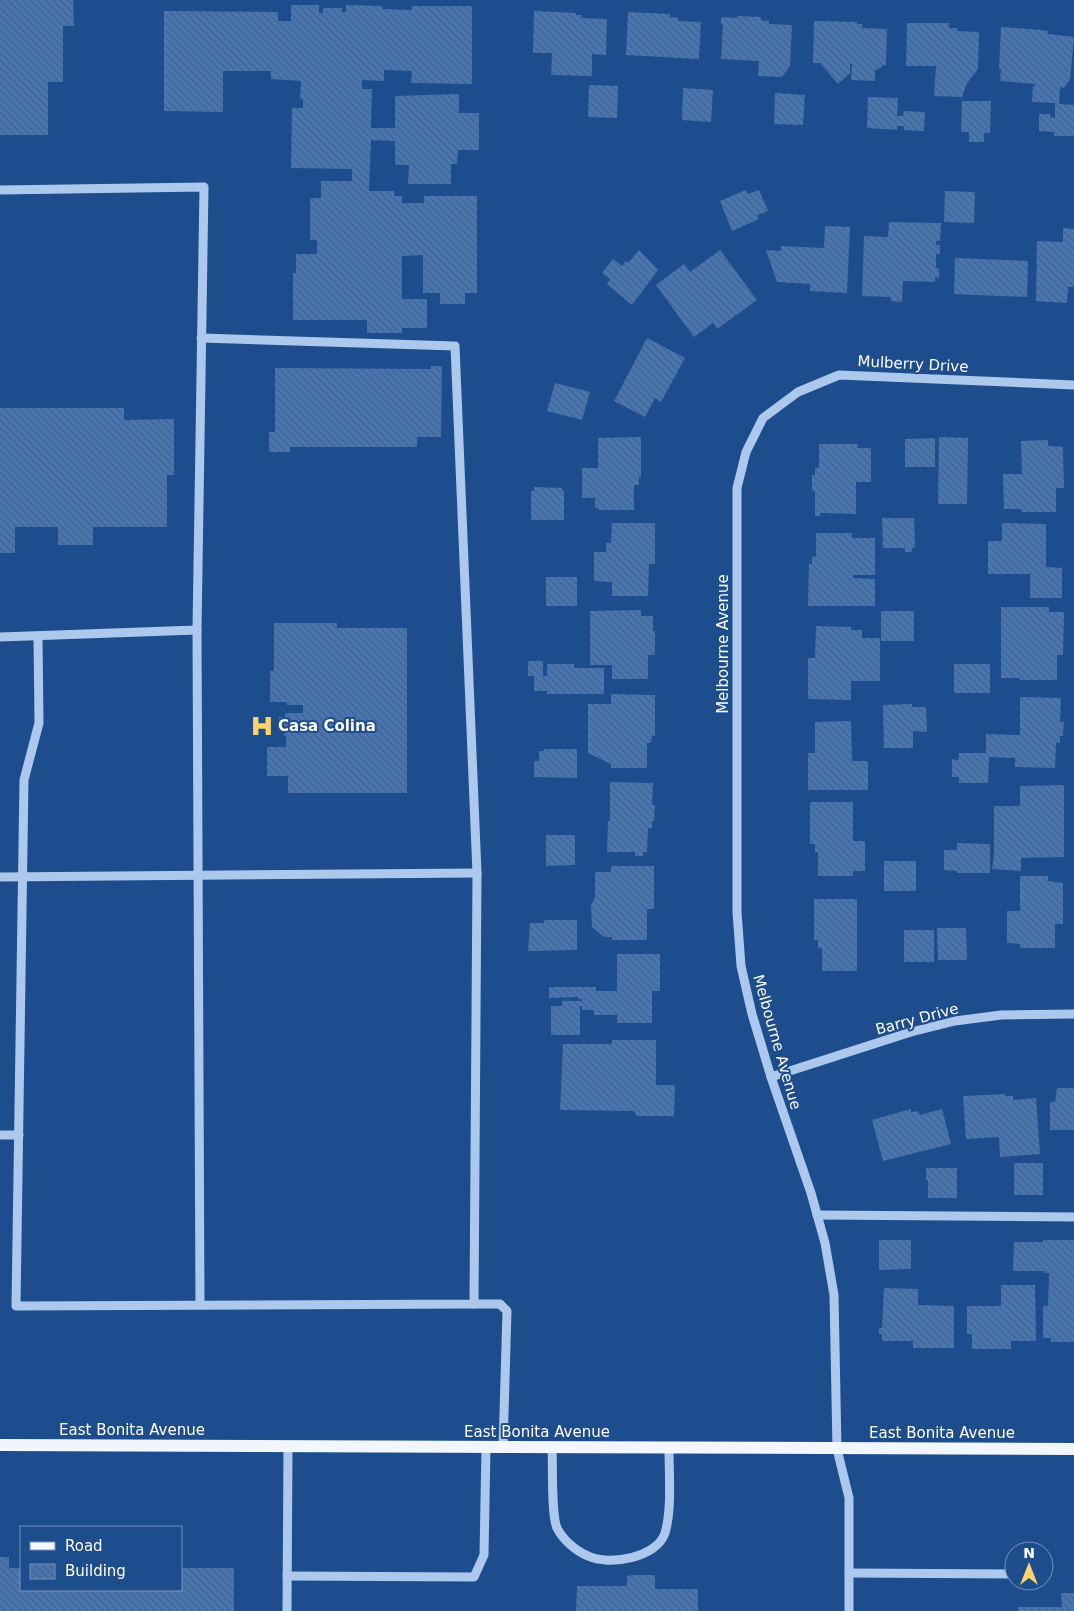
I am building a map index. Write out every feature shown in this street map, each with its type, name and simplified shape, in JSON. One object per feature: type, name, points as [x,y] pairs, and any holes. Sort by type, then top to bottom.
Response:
[{"type":"main road","name":"East Bonita Avenue","points":[[0,1446],[1074,1449]]},
{"type":"street","points":[[0,190],[204,188],[197,630],[200,1305]]},
{"type":"street","points":[[201,338],[455,346],[477,874],[474,1304]]},
{"type":"street","name":"Mulberry Drive","points":[[763,418],[798,392],[839,375],[1074,385]]},
{"type":"street","name":"Melbourne Avenue","points":[[763,418],[746,452],[737,488],[737,912],[741,966],[752,1014],[771,1077],[811,1193],[825,1243],[834,1295],[837,1449],[849,1498],[849,1611]]},
{"type":"street","points":[[0,637],[197,630]]},
{"type":"street","points":[[38,636],[39,723],[24,780],[16,1306],[500,1304],[507,1311],[503,1448]]},
{"type":"street","points":[[0,877],[477,874]]},
{"type":"street","name":"Barry Drive","points":[[771,1077],[911,1032],[955,1021],[1001,1015],[1074,1014]]},
{"type":"street","points":[[0,1135],[19,1135]]},
{"type":"street","points":[[817,1216],[1074,1217]]},
{"type":"street","points":[[287,1611],[288,1447]]},
{"type":"street","points":[[287,1576],[474,1577],[484,1555],[486,1448]]},
{"type":"street","points":[[552,1448],[554,1506],[557,1528],[570,1545],[588,1557],[605,1560],[633,1558],[652,1549],[664,1534],[668,1515],[669,1449]]},
{"type":"street","points":[[849,1572],[1004,1574]]},
{"type":"building","points":[[0,0],[73,0],[74,26],[63,26],[63,82],[48,82],[48,135],[0,135]]},
{"type":"building","points":[[291,5],[319,5],[319,13],[323,13],[323,8],[342,8],[342,12],[346,12],[346,5],[382,6],[382,9],[412,10],[412,6],[472,6],[472,84],[411,83],[412,71],[384,70],[384,81],[362,80],[362,89],[372,89],[371,128],[395,128],[395,96],[459,94],[459,113],[479,113],[479,150],[458,150],[457,164],[451,164],[451,184],[408,184],[409,165],[395,165],[395,141],[371,140],[369,191],[394,191],[394,196],[402,196],[402,203],[424,203],[424,196],[477,196],[477,293],[465,293],[465,304],[440,304],[440,293],[423,293],[423,255],[402,256],[402,299],[427,299],[427,328],[402,328],[402,333],[367,333],[367,320],[293,320],[293,273],[296,273],[296,254],[317,254],[317,240],[310,240],[310,198],[321,198],[321,181],[352,181],[352,169],[291,168],[292,108],[303,108],[303,99],[300,99],[301,81],[271,79],[271,71],[223,71],[223,112],[164,111],[164,11],[278,12],[278,21],[291,21]]},
{"type":"building","points":[[534,11],[576,13],[576,15],[582,15],[581,18],[607,19],[606,55],[592,54],[592,76],[551,75],[552,53],[533,53]]},
{"type":"building","points":[[628,12],[670,14],[670,17],[678,18],[678,21],[701,22],[699,59],[626,55]]},
{"type":"building","points":[[737,16],[761,17],[761,20],[769,21],[769,24],[792,25],[790,66],[782,77],[758,76],[759,61],[721,59],[723,24],[721,24],[721,17],[737,18]]},
{"type":"building","points":[[814,21],[857,22],[857,24],[862,24],[862,28],[887,29],[886,65],[882,65],[882,67],[875,70],[875,81],[851,80],[852,64],[850,64],[850,73],[838,84],[820,63],[813,63]]},
{"type":"building","points":[[907,23],[949,23],[949,28],[957,28],[957,31],[979,32],[978,69],[967,83],[962,97],[934,96],[936,66],[906,66]]},
{"type":"building","points":[[1001,27],[1042,30],[1048,31],[1048,34],[1074,37],[1070,80],[1064,88],[1060,87],[1059,104],[1074,105],[1074,136],[1054,136],[1054,132],[1039,131],[1039,114],[1050,114],[1050,117],[1055,118],[1055,103],[1032,102],[1033,86],[1035,87],[1035,84],[1000,81]]},
{"type":"building","points":[[589,85],[618,86],[617,118],[588,117]]},
{"type":"building","points":[[683,88],[713,90],[711,122],[682,120]]},
{"type":"building","points":[[775,93],[805,95],[803,125],[774,124]]},
{"type":"building","points":[[868,97],[898,98],[897,116],[903,116],[904,111],[925,112],[924,131],[904,130],[904,126],[897,126],[897,130],[867,128]]},
{"type":"building","points":[[962,101],[991,101],[990,133],[984,133],[984,142],[969,142],[969,132],[961,132]]},
{"type":"building","points":[[746,190],[748,194],[759,190],[768,211],[757,215],[759,219],[732,231],[720,201]]},
{"type":"building","points":[[945,191],[975,192],[974,223],[944,222]]},
{"type":"building","points":[[889,222],[941,223],[940,241],[936,241],[936,245],[940,245],[940,254],[936,254],[936,268],[939,268],[939,278],[935,277],[935,282],[903,281],[902,302],[891,301],[891,297],[862,296],[864,236],[888,237]]},
{"type":"building","points":[[825,226],[850,227],[847,293],[810,291],[810,284],[777,282],[766,250],[781,251],[781,246],[824,248]]},
{"type":"building","points":[[1063,228],[1074,229],[1074,287],[1068,287],[1067,303],[1036,301],[1037,241],[1063,242]]},
{"type":"building","points":[[639,250],[658,270],[632,305],[607,284],[610,279],[602,273],[613,259],[622,266],[626,261],[628,263]]},
{"type":"building","points":[[720,250],[757,300],[717,329],[713,323],[694,337],[656,285],[684,264],[690,272]]},
{"type":"building","points":[[955,258],[1028,261],[1027,297],[954,294]]},
{"type":"building","points":[[647,338],[685,358],[661,402],[655,398],[645,417],[614,401]]},
{"type":"building","points":[[431,366],[442,366],[441,437],[417,437],[417,447],[290,447],[290,452],[269,452],[269,432],[275,432],[275,368],[431,369]]},
{"type":"building","points":[[555,383],[590,392],[582,420],[547,411]]},
{"type":"building","points":[[0,408],[124,408],[124,420],[174,419],[174,475],[167,475],[167,527],[93,527],[93,545],[58,545],[58,527],[15,527],[15,553],[0,553]]},
{"type":"building","points":[[641,437],[641,477],[639,477],[639,485],[634,485],[634,510],[598,510],[598,508],[595,508],[595,498],[582,498],[582,468],[598,468],[598,438]]},
{"type":"building","points":[[939,437],[968,438],[967,504],[938,504]]},
{"type":"building","points":[[935,438],[935,467],[905,467],[905,439]]},
{"type":"building","points":[[1048,440],[1048,446],[1063,447],[1064,488],[1056,488],[1056,512],[1022,512],[1021,509],[1004,509],[1003,474],[1022,474],[1021,441]]},
{"type":"building","points":[[819,444],[858,444],[857,448],[871,448],[871,482],[856,482],[856,514],[820,513],[820,516],[815,516],[815,491],[812,491],[812,475],[815,475],[815,468],[819,468]]},
{"type":"building","points":[[534,487],[562,488],[562,491],[564,491],[564,520],[531,520],[531,491],[534,491]]},
{"type":"building","points":[[882,518],[914,518],[915,548],[912,548],[912,552],[905,552],[905,548],[883,548]]},
{"type":"building","points":[[612,523],[655,523],[655,564],[649,564],[648,596],[612,596],[612,582],[594,581],[594,552],[606,552],[606,543],[611,543]]},
{"type":"building","points":[[1002,523],[1046,524],[1046,567],[1062,568],[1062,598],[1030,598],[1030,574],[988,574],[988,541],[1002,541]]},
{"type":"building","points":[[816,533],[852,533],[852,538],[875,538],[875,575],[853,575],[853,578],[875,579],[875,606],[808,606],[809,564],[812,564],[812,556],[816,557]]},
{"type":"building","points":[[546,577],[577,577],[577,606],[546,606]]},
{"type":"building","points":[[1001,607],[1049,607],[1049,612],[1064,612],[1063,655],[1057,655],[1057,680],[1001,678]]},
{"type":"building","points":[[641,610],[641,616],[653,616],[653,631],[655,631],[655,655],[648,655],[648,679],[612,679],[612,665],[590,665],[590,611]]},
{"type":"building","points":[[881,611],[914,611],[914,641],[881,641]]},
{"type":"building","points":[[274,623],[337,623],[337,628],[407,628],[407,793],[288,793],[288,776],[267,776],[267,747],[286,747],[284,730],[279,731],[279,717],[285,717],[285,713],[303,713],[303,705],[287,705],[287,702],[270,702],[270,671],[274,671]]},
{"type":"building","points":[[816,626],[851,627],[851,630],[862,630],[862,638],[880,638],[880,681],[851,681],[851,700],[808,699],[808,658],[815,658]]},
{"type":"building","points":[[528,661],[543,661],[543,676],[547,676],[547,664],[574,664],[574,668],[604,668],[604,694],[547,694],[547,691],[534,691],[534,676],[528,676]]},
{"type":"building","points":[[954,664],[990,664],[990,693],[954,693]]},
{"type":"building","points":[[611,694],[655,695],[655,736],[652,736],[651,743],[647,743],[647,768],[611,768],[611,764],[588,753],[588,704],[611,704]]},
{"type":"building","points":[[1020,697],[1061,698],[1060,722],[1064,722],[1063,736],[1060,736],[1060,743],[1056,743],[1055,768],[1015,767],[1015,758],[989,757],[988,783],[959,783],[959,777],[952,777],[952,759],[958,760],[959,753],[986,753],[986,734],[1020,735]]},
{"type":"building","points":[[912,704],[912,707],[926,707],[927,732],[913,731],[913,748],[884,748],[883,705]]},
{"type":"building","points":[[851,721],[852,761],[868,761],[868,790],[808,790],[808,753],[815,753],[815,722]]},
{"type":"building","points":[[544,749],[577,749],[577,778],[534,777],[534,761],[539,761],[539,751],[544,751]]},
{"type":"building","points":[[610,782],[653,783],[652,805],[655,805],[654,821],[652,821],[652,828],[648,828],[647,852],[643,852],[643,856],[635,856],[635,852],[607,852],[608,821],[610,821]]},
{"type":"building","points":[[1064,785],[1064,857],[1021,858],[1021,871],[992,869],[994,856],[994,806],[1020,806],[1020,786]]},
{"type":"building","points":[[810,802],[853,802],[853,841],[865,841],[865,871],[853,871],[853,876],[818,876],[818,852],[815,852],[815,844],[810,844]]},
{"type":"building","points":[[546,835],[575,835],[575,865],[546,866]]},
{"type":"building","points":[[957,843],[990,844],[990,873],[957,873],[957,871],[944,870],[944,850],[957,850]]},
{"type":"building","points":[[884,861],[916,861],[916,891],[884,891]]},
{"type":"building","points":[[611,866],[654,866],[654,909],[647,909],[647,940],[612,940],[612,937],[604,937],[592,927],[591,905],[595,897],[595,872],[611,872]]},
{"type":"building","points":[[1020,876],[1048,876],[1048,881],[1063,883],[1063,924],[1055,924],[1055,948],[1020,948],[1020,944],[1007,943],[1007,911],[1020,911]]},
{"type":"building","points":[[814,899],[857,899],[857,971],[822,971],[822,948],[818,948],[818,940],[814,940]]},
{"type":"building","points":[[544,920],[577,920],[577,950],[528,951],[530,923],[544,923]]},
{"type":"building","points":[[937,928],[966,928],[967,960],[938,960]]},
{"type":"building","points":[[904,930],[934,930],[934,962],[904,962]]},
{"type":"building","points":[[617,954],[660,954],[660,991],[652,991],[652,1023],[617,1023],[617,1015],[594,1015],[594,1010],[582,1010],[582,1006],[580,1006],[580,1035],[551,1035],[551,1006],[562,1006],[562,1001],[582,1001],[582,999],[578,999],[578,997],[549,998],[549,987],[596,987],[596,991],[617,991]]},
{"type":"building","points":[[612,1040],[656,1040],[656,1085],[675,1085],[674,1116],[637,1116],[634,1111],[560,1110],[563,1044],[612,1044]]},
{"type":"building","points":[[1057,1088],[1074,1088],[1074,1130],[1050,1130],[1050,1102],[1055,1102]]},
{"type":"building","points":[[1005,1094],[1005,1096],[1013,1096],[1013,1100],[1036,1098],[1040,1154],[1000,1157],[999,1137],[966,1139],[963,1096]]},
{"type":"building","points":[[911,1109],[911,1112],[918,1111],[920,1115],[942,1109],[951,1144],[883,1161],[872,1120]]},
{"type":"building","points":[[1014,1163],[1043,1163],[1043,1195],[1014,1195]]},
{"type":"building","points":[[926,1168],[957,1168],[957,1198],[928,1198]]},
{"type":"building","points":[[879,1240],[911,1240],[911,1269],[879,1270]]},
{"type":"building","points":[[1043,1240],[1074,1240],[1074,1342],[1051,1342],[1051,1338],[1043,1338],[1043,1306],[1048,1306],[1049,1273],[1044,1273],[1044,1271],[1013,1271],[1014,1242],[1043,1242]]},
{"type":"building","points":[[1001,1285],[1035,1285],[1036,1341],[1011,1341],[1011,1349],[972,1349],[972,1334],[967,1334],[967,1306],[1001,1306]]},
{"type":"building","points":[[884,1288],[918,1289],[918,1305],[954,1306],[954,1348],[913,1348],[913,1341],[882,1341],[882,1334],[879,1334],[879,1328],[882,1328]]},
{"type":"building","points":[[0,1557],[9,1557],[9,1568],[20,1568],[20,1591],[182,1591],[182,1568],[234,1568],[234,1611],[0,1611]]},
{"type":"building","points":[[655,1575],[655,1589],[698,1589],[698,1611],[576,1611],[577,1586],[627,1586],[627,1576]]},
{"type":"building","points":[[1061,1593],[1074,1593],[1074,1611],[1018,1611],[1018,1607],[1062,1607]]},
{"type":"place","name":"Casa Colina","points":[[262,726]]}]
